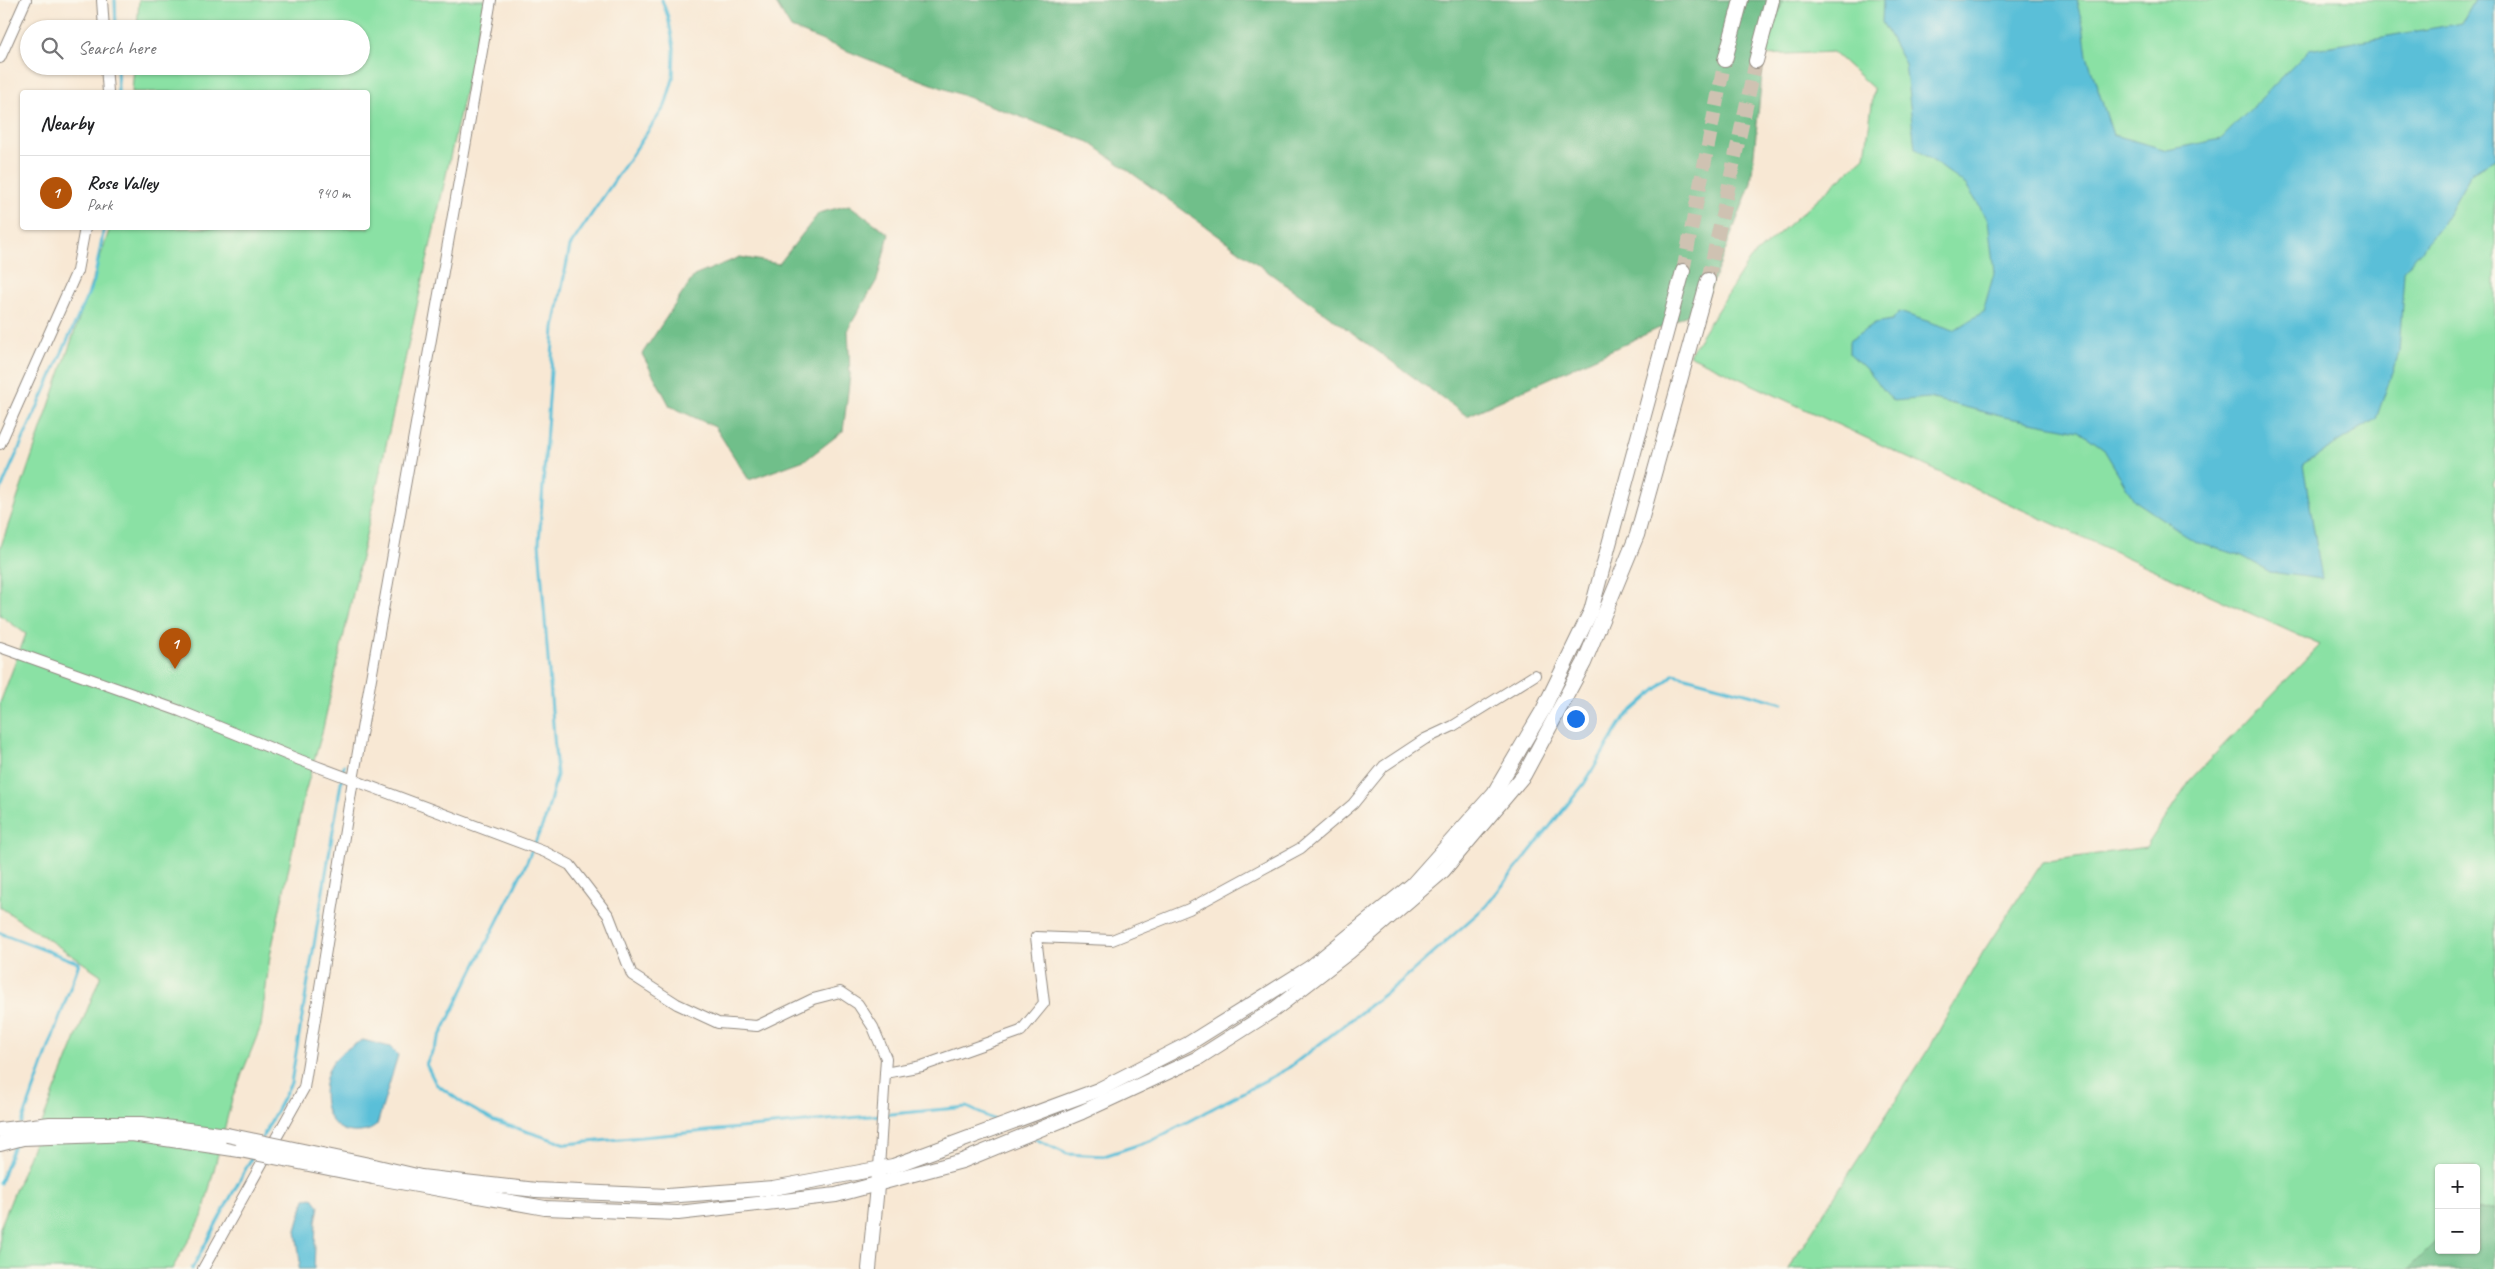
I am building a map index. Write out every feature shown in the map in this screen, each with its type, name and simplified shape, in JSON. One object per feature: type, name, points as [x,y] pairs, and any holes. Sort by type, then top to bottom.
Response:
[{"type":"main road","points":[[1725,60],[1741,0]]},
{"type":"main road","points":[[1756,61],[1772,0]]},
{"type":"main road","points":[[0,1144],[23,1138],[132,1134],[373,1171],[536,1190],[667,1196],[773,1188],[893,1166],[1098,1090],[1167,1055],[1311,967],[1412,885],[1494,793],[1543,710],[1591,611],[1683,271]]},
{"type":"main road","points":[[0,1130],[50,1124],[141,1124],[227,1135],[373,1171],[545,1208],[678,1212],[836,1195],[962,1162],[1082,1112],[1198,1058],[1275,1009],[1334,963],[1444,871],[1524,775],[1584,662],[1637,535],[1708,280]]},
{"type":"main road","points":[[1215,1027],[1206,1035],[1205,1044],[1211,1046],[1226,1040]]},
{"type":"main road","points":[[1167,1055],[1178,1055],[1183,1058],[1172,1070]]},
{"type":"main road","points":[[869,1269],[879,1168]]},
{"type":"street","points":[[0,58],[26,0]]},
{"type":"street","points":[[102,0],[103,20]]},
{"type":"street","points":[[202,1269],[304,1088],[353,780],[491,0]]},
{"type":"street","points":[[107,75],[108,90]]},
{"type":"street","points":[[0,444],[77,271],[86,230]]},
{"type":"street","points":[[0,647],[180,711],[353,780],[523,843],[570,865],[609,916],[632,975],[677,1004],[718,1022],[758,1026],[813,999],[840,992],[858,1004],[873,1027],[886,1058],[879,1168]]},
{"type":"street","points":[[885,1073],[922,1066],[1021,1031],[1044,1003],[1036,937],[1112,940],[1189,909],[1300,848],[1353,804],[1384,766],[1425,739],[1454,726],[1535,675]]},
{"type":"green space","points":[[139,0],[485,0],[322,733],[304,796],[270,956],[261,1026],[232,1099],[202,1217],[172,1269],[0,1269],[0,1228],[101,975],[0,907],[0,703],[26,634],[0,615],[0,549],[109,230],[370,230],[370,90],[132,90],[133,75],[370,75],[370,20],[138,20]]},
{"type":"green space","points":[[774,0],[1783,0],[1764,55],[1751,183],[1703,308],[1467,416],[1089,142],[902,73],[791,28]]},
{"type":"green space","points":[[1783,0],[2495,0],[2495,477],[2493,484],[2495,486],[2495,1209],[2480,1210],[2480,1164],[2435,1164],[2435,1242],[2408,1269],[1788,1269],[1931,1045],[1983,952],[2042,862],[2146,847],[2190,780],[2320,645],[1939,472],[1689,355],[1750,259],[1865,157],[1874,89],[1833,52],[1764,55]]},
{"type":"green space","points":[[849,205],[889,234],[877,280],[848,329],[850,375],[843,431],[807,459],[749,480],[715,427],[670,406],[642,354],[694,276],[740,257],[779,264],[819,213]]},
{"type":"green space","points":[[2495,1209],[2495,1269],[2408,1269],[2435,1242],[2435,1254],[2480,1254],[2480,1210]]},
{"type":"water","points":[[1883,0],[2076,0],[2083,25],[2087,56],[2113,135],[2167,150],[2221,139],[2309,50],[2462,23],[2475,0],[2495,0],[2495,159],[2472,172],[2443,223],[2404,271],[2399,353],[2376,419],[2303,464],[2322,579],[2270,572],[2242,556],[2198,543],[2134,500],[2103,448],[2079,431],[2004,417],[1929,398],[1893,401],[1868,371],[1849,353],[1849,341],[1875,323],[1892,320],[1899,312],[1954,330],[1983,312],[1994,273],[1988,220],[1966,185],[1915,148],[1905,64],[1882,22]]},
{"type":"water","points":[[363,1040],[390,1047],[398,1055],[377,1125],[360,1132],[347,1131],[337,1127],[330,1119],[324,1097],[325,1085],[327,1074],[335,1059]]},
{"type":"water","points":[[313,1198],[319,1206],[316,1222],[314,1269],[298,1269],[300,1262],[296,1230],[305,1199]]},
{"type":"waterway","points":[[115,0],[116,20]]},
{"type":"waterway","points":[[662,0],[668,17],[674,48],[673,79],[665,106],[570,246],[554,328],[539,543],[557,775],[546,817],[525,866],[426,1064],[436,1084],[464,1104],[494,1121],[566,1144],[967,1107],[999,1122]]},
{"type":"waterway","points":[[117,75],[118,90]]},
{"type":"waterway","points":[[0,491],[94,281],[104,230]]},
{"type":"waterway","points":[[1031,1137],[1067,1154],[1104,1156],[1153,1140],[1287,1069],[1399,983],[1486,906],[1584,784],[1624,718],[1674,674],[1783,703]]},
{"type":"waterway","points":[[262,1138],[291,1083],[344,765]]},
{"type":"waterway","points":[[0,933],[79,963],[22,1123]]},
{"type":"waterway","points":[[0,1183],[14,1145]]},
{"type":"waterway","points":[[192,1269],[252,1157]]},
{"type":"tunnel","points":[[1683,271],[1725,60]]},
{"type":"tunnel","points":[[1708,280],[1756,61]]},
{"type":"place","name":"Rose Valley","points":[[175,669]]}]
